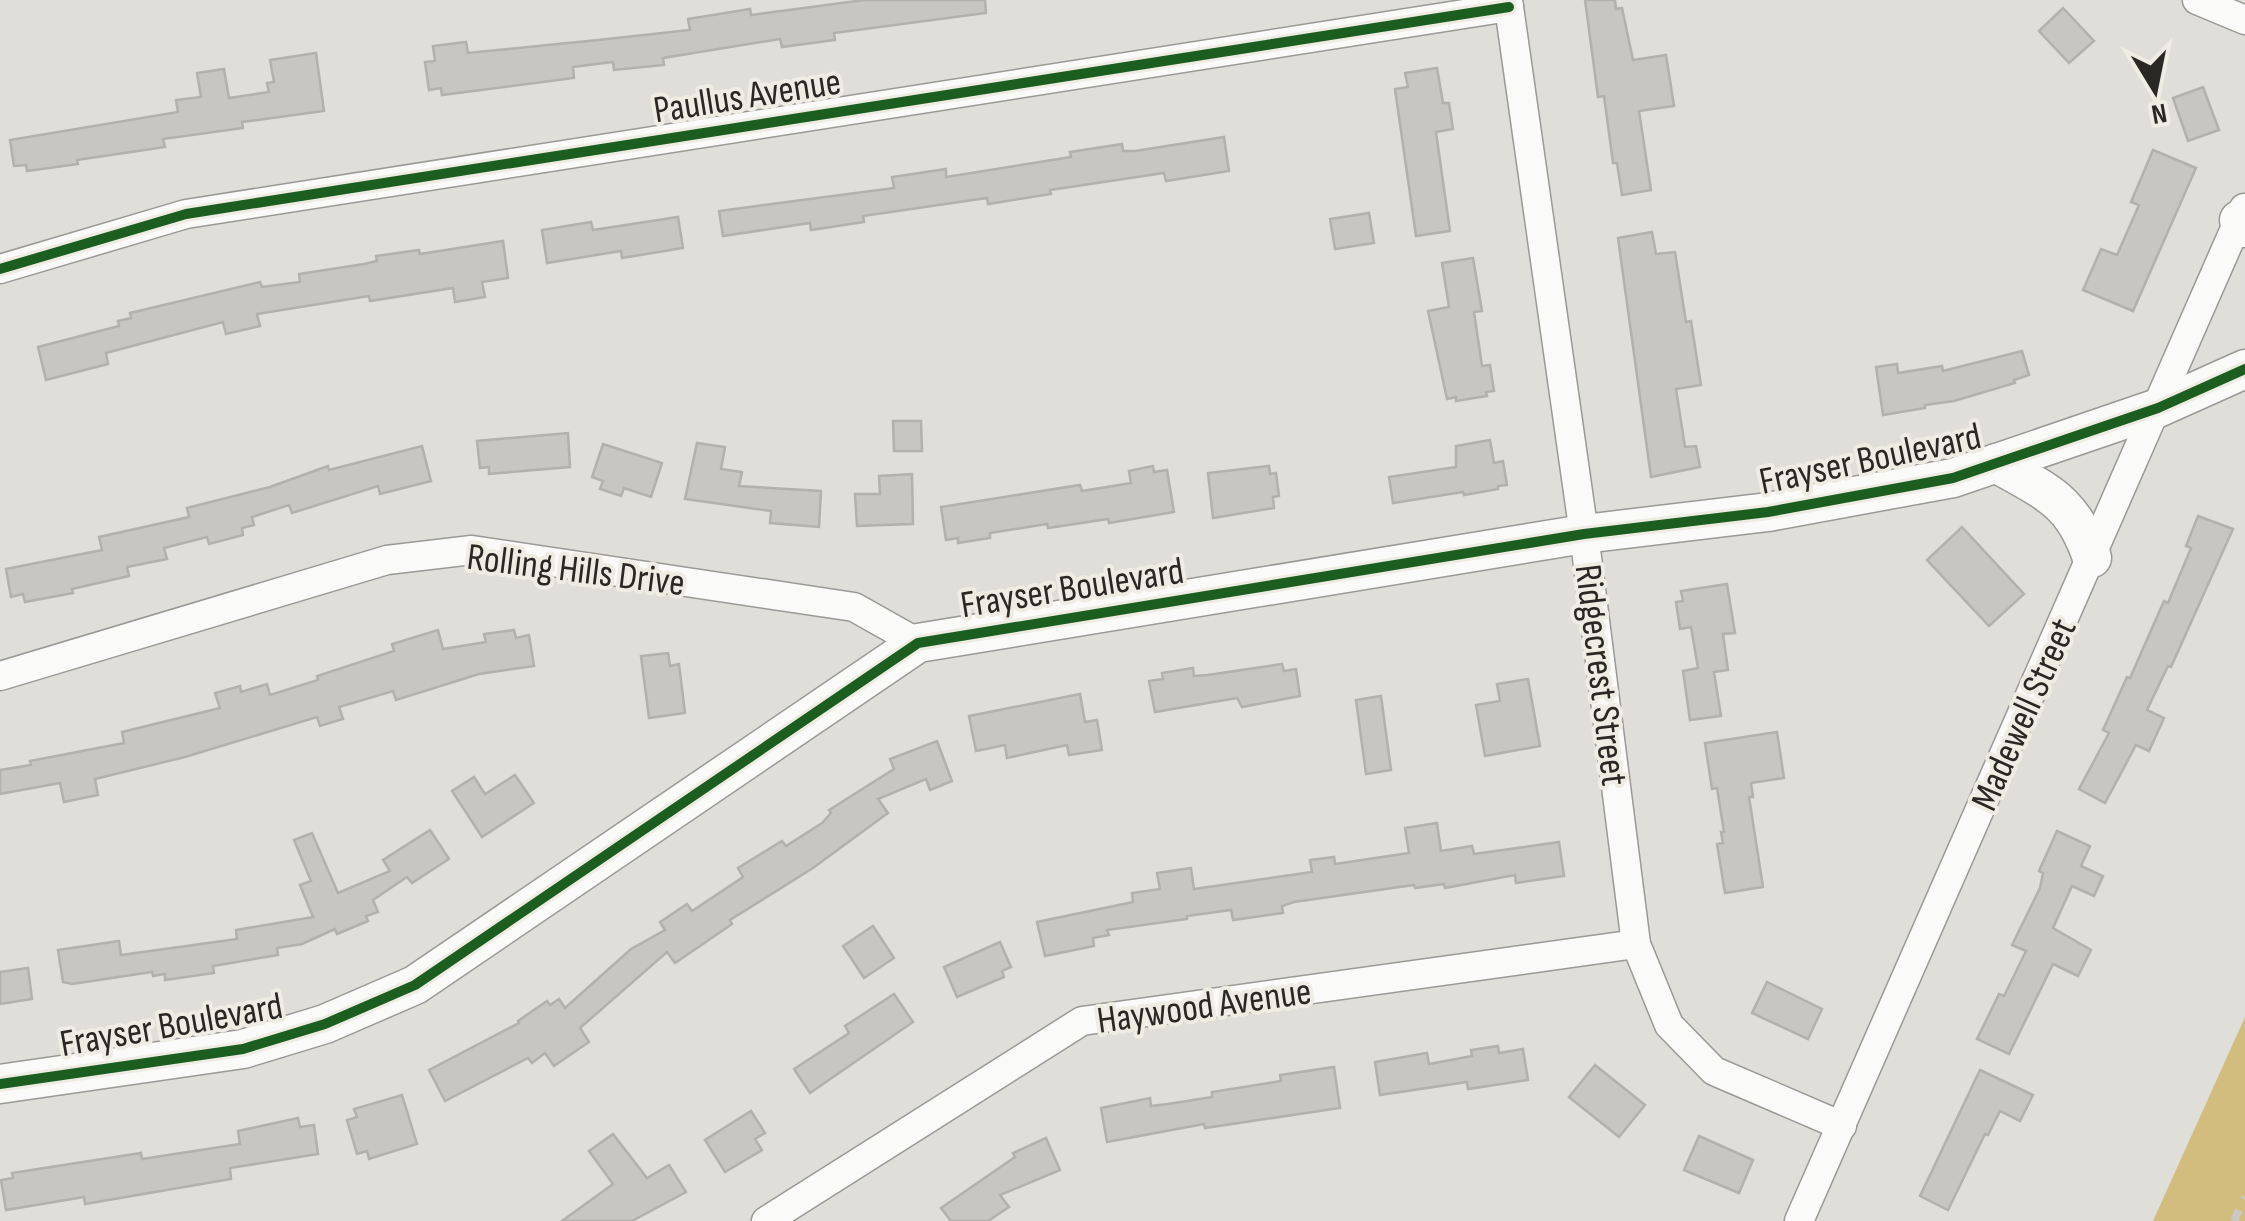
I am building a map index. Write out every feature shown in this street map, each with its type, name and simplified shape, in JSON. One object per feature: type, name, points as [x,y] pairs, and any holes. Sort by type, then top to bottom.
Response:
[{"type":"main road","name":"Frayser Boulevard","points":[[0,1084],[243,1049],[324,1024],[414,985],[918,643],[1584,534],[1768,512],[1953,478],[2158,408],[2245,368]]},
{"type":"main road","points":[[1996,463],[2068,509],[2082,529],[2092,558]]},
{"type":"street","points":[[2197,0],[2245,20]]},
{"type":"street","name":"Paullus Avenue","points":[[0,269],[186,214],[1508,3]]},
{"type":"street","name":"Ridgecrest Street","points":[[1508,3],[1584,534],[1636,944],[1669,1024],[1714,1071],[1842,1126]]},
{"type":"street","name":"Madewell Street","points":[[1799,1221],[2243,218]]},
{"type":"street","name":"Rolling Hills Drive","points":[[0,676],[386,560],[472,550],[854,608],[918,643]]},
{"type":"street","name":"Haywood Avenue","points":[[766,1221],[1082,1021],[1636,944]]},
{"type":"shaded area","points":[[2245,1017],[2245,1221],[2153,1221]]},
{"type":"building","points":[[864,0],[985,0],[986,13],[834,33],[835,40],[782,47],[780,39],[663,58],[664,65],[614,70],[613,62],[573,67],[574,78],[442,95],[441,88],[429,90],[425,62],[435,61],[433,46],[466,42],[468,53],[598,40],[690,30],[688,19],[750,9],[751,15]]},
{"type":"building","points":[[1585,0],[1615,0],[1616,9],[1622,8],[1633,60],[1666,55],[1674,106],[1639,111],[1651,190],[1622,195],[1617,163],[1613,163],[1604,96],[1598,97]]},
{"type":"building","points":[[2063,8],[2094,41],[2069,63],[2039,31]]},
{"type":"building","points":[[316,53],[324,111],[242,122],[243,128],[163,139],[165,147],[77,160],[78,164],[27,171],[26,165],[14,166],[10,140],[178,112],[176,100],[201,97],[197,73],[224,69],[229,98],[269,92],[267,83],[274,82],[270,60]]},
{"type":"building","points":[[1437,68],[1443,103],[1449,103],[1453,129],[1436,132],[1450,231],[1416,236],[1395,89],[1408,87],[1405,73]]},
{"type":"building","points":[[2203,87],[2219,130],[2188,141],[2173,98]]},
{"type":"building","points":[[1224,137],[1229,171],[1166,181],[1164,173],[1050,190],[1051,194],[988,204],[987,198],[863,216],[864,222],[811,230],[810,223],[723,236],[719,211],[894,188],[892,177],[946,169],[946,177],[1071,157],[1070,152],[1122,144],[1123,151],[1135,151]]},
{"type":"building","points":[[2153,150],[2196,168],[2133,311],[2083,290],[2101,249],[2117,255],[2139,205],[2131,202]]},
{"type":"building","points":[[1369,213],[1374,243],[1335,249],[1330,219]]},
{"type":"building","points":[[678,217],[683,248],[622,258],[621,251],[547,263],[542,230],[591,222],[593,230]]},
{"type":"building","points":[[1652,232],[1656,254],[1675,252],[1701,385],[1676,389],[1685,447],[1696,446],[1700,467],[1651,477],[1618,238]]},
{"type":"building","points":[[503,241],[508,278],[482,282],[485,297],[455,302],[453,288],[370,301],[369,296],[257,314],[260,326],[226,334],[223,322],[106,353],[108,364],[46,380],[38,347],[119,326],[118,321],[131,318],[130,313],[260,282],[262,287],[300,282],[299,274],[377,261],[376,256],[419,250],[420,254]]},
{"type":"building","points":[[1473,258],[1482,311],[1474,312],[1482,366],[1490,365],[1494,391],[1486,392],[1487,396],[1456,401],[1456,397],[1447,399],[1428,311],[1449,307],[1442,263]]},
{"type":"building","points":[[2022,351],[2029,375],[2014,380],[2015,383],[1954,401],[1883,415],[1876,367],[1897,364],[1898,373],[1942,366],[1943,371]]},
{"type":"building","points":[[893,421],[921,421],[922,451],[894,451]]},
{"type":"building","points":[[568,433],[570,467],[489,474],[489,467],[480,468],[477,441]]},
{"type":"building","points":[[1490,440],[1494,463],[1503,461],[1507,485],[1464,495],[1463,492],[1393,503],[1389,477],[1456,467],[1456,446]]},
{"type":"building","points":[[697,443],[725,447],[721,469],[742,472],[739,486],[821,491],[819,527],[770,523],[771,511],[685,499]]},
{"type":"building","points":[[603,444],[662,463],[651,497],[624,488],[621,496],[600,489],[603,481],[592,477]]},
{"type":"building","points":[[422,446],[431,481],[380,494],[378,486],[292,513],[289,505],[252,517],[254,525],[242,528],[243,535],[209,544],[207,537],[164,548],[167,559],[127,567],[129,576],[25,602],[23,594],[11,597],[6,569],[102,550],[99,537],[189,517],[187,508],[270,487],[328,466],[329,470]]},
{"type":"building","points":[[1153,466],[1154,472],[1167,470],[1174,512],[1109,523],[1108,519],[1048,528],[1047,524],[990,533],[990,538],[958,543],[958,538],[946,540],[941,507],[1080,485],[1082,491],[1131,483],[1129,471]]},
{"type":"building","points":[[1269,466],[1270,474],[1276,473],[1279,496],[1273,497],[1274,508],[1213,518],[1208,473]]},
{"type":"building","points":[[912,474],[913,524],[857,526],[855,494],[880,494],[879,476]]},
{"type":"building","points":[[2198,516],[2233,529],[2171,667],[2168,666],[2147,710],[2164,718],[2149,751],[2136,745],[2105,803],[2079,789],[2109,733],[2103,730],[2127,677],[2130,678],[2164,601],[2168,603],[2191,548],[2186,546]]},
{"type":"building","points":[[1962,527],[2024,594],[1989,626],[1927,560]]},
{"type":"building","points":[[1727,584],[1735,633],[1723,634],[1728,670],[1714,672],[1721,716],[1690,720],[1683,671],[1698,668],[1691,627],[1680,629],[1676,602],[1683,601],[1681,591]]},
{"type":"building","points":[[438,630],[443,649],[486,642],[484,634],[514,630],[516,638],[529,635],[534,666],[479,674],[396,700],[393,691],[339,707],[343,719],[320,726],[317,717],[185,757],[95,779],[98,795],[64,802],[60,783],[0,794],[0,770],[124,743],[122,732],[220,708],[215,693],[240,686],[241,692],[267,684],[270,695],[394,651],[392,644]]},
{"type":"building","points":[[668,653],[670,666],[679,664],[685,713],[649,718],[641,656]]},
{"type":"building","points":[[1282,664],[1284,671],[1296,669],[1300,696],[1242,707],[1237,698],[1155,712],[1149,681],[1163,679],[1162,673],[1193,668],[1194,676],[1208,675]]},
{"type":"building","points":[[1528,679],[1540,746],[1485,756],[1476,705],[1500,701],[1497,684]]},
{"type":"building","points":[[1080,694],[1085,722],[1097,720],[1102,750],[1069,755],[1067,745],[1007,758],[1005,745],[976,751],[969,716]]},
{"type":"building","points":[[1381,696],[1391,770],[1366,774],[1356,700]]},
{"type":"building","points":[[1777,732],[1784,778],[1751,783],[1753,797],[1749,797],[1763,887],[1725,893],[1717,844],[1723,843],[1724,832],[1705,743]]},
{"type":"building","points":[[937,741],[952,781],[930,790],[926,779],[878,799],[888,813],[813,868],[730,920],[732,924],[675,963],[667,952],[580,1028],[589,1042],[554,1066],[545,1053],[532,1063],[528,1058],[445,1101],[429,1070],[519,1023],[547,1001],[550,1005],[559,999],[565,1008],[631,949],[665,930],[660,922],[687,904],[692,911],[743,877],[738,868],[782,841],[786,846],[822,823],[831,813],[829,810],[894,769],[890,759]]},
{"type":"building","points":[[515,775],[534,803],[482,837],[452,791],[474,777],[485,794]]},
{"type":"building","points":[[1437,823],[1441,851],[1472,846],[1474,854],[1559,842],[1564,876],[1516,883],[1515,875],[1445,888],[1444,884],[1415,888],[1414,885],[1294,902],[1282,906],[1283,913],[1233,920],[1231,910],[1187,916],[1107,930],[1109,935],[1093,938],[1094,946],[1045,956],[1037,922],[1133,902],[1132,893],[1160,889],[1157,873],[1191,868],[1194,889],[1312,872],[1310,860],[1334,857],[1335,864],[1409,853],[1405,828]]},
{"type":"building","points":[[430,830],[449,859],[412,883],[407,877],[373,900],[378,912],[366,916],[368,921],[337,934],[335,929],[302,944],[277,948],[278,955],[213,966],[214,973],[165,980],[165,974],[153,976],[152,972],[63,982],[58,950],[119,941],[121,955],[237,939],[236,930],[313,917],[300,885],[311,881],[294,840],[312,833],[338,893],[390,871],[383,860]]},
{"type":"building","points":[[2057,831],[2090,846],[2081,866],[2103,876],[2094,896],[2072,886],[2053,928],[2091,950],[2078,976],[2053,964],[2009,1054],[1977,1039],[2026,951],[2012,945],[2040,888],[2043,873],[2039,871]]},
{"type":"building","points":[[873,926],[894,958],[864,978],[843,946]]},
{"type":"building","points":[[1000,942],[1011,967],[1002,971],[1004,977],[957,997],[944,967]]},
{"type":"building","points":[[28,968],[32,999],[0,1004],[0,972]]},
{"type":"building","points":[[1767,982],[1822,1009],[1808,1039],[1752,1013]]},
{"type":"building","points":[[894,994],[913,1022],[810,1093],[794,1069],[849,1033],[845,1026]]},
{"type":"building","points":[[1498,1046],[1499,1053],[1523,1049],[1528,1080],[1468,1089],[1467,1082],[1380,1095],[1375,1062],[1427,1053],[1429,1064],[1472,1056],[1471,1050]]},
{"type":"building","points":[[1595,1065],[1645,1105],[1619,1137],[1569,1097]]},
{"type":"building","points":[[1334,1067],[1340,1108],[1205,1128],[1204,1124],[1107,1142],[1101,1108],[1150,1098],[1151,1106],[1212,1097],[1212,1092],[1281,1081],[1280,1075]]},
{"type":"building","points":[[1980,1070],[2033,1095],[2020,1121],[2000,1111],[1948,1210],[1920,1196]]},
{"type":"building","points":[[402,1095],[417,1144],[369,1159],[367,1151],[357,1154],[347,1120],[357,1117],[354,1109]]},
{"type":"building","points":[[751,1111],[765,1133],[755,1139],[762,1150],[725,1172],[705,1140]]},
{"type":"building","points":[[298,1118],[300,1127],[314,1125],[318,1154],[230,1168],[231,1179],[85,1204],[84,1197],[6,1210],[1,1180],[13,1178],[12,1173],[141,1153],[142,1159],[240,1144],[238,1131]]},
{"type":"building","points":[[613,1134],[647,1178],[669,1165],[686,1192],[632,1221],[562,1221],[613,1184],[589,1151]]},
{"type":"building","points":[[1699,1136],[1753,1160],[1739,1193],[1684,1170]]},
{"type":"building","points":[[1046,1138],[1060,1170],[1000,1195],[1009,1207],[988,1221],[951,1221],[941,1208],[1015,1157],[1013,1153]]},
{"type":"railway","points":[[2234,1221],[2245,1197]]},
{"type":"cycle path","points":[[0,269],[186,214],[1509,7]]},
{"type":"cycle path","points":[[0,1084],[243,1049],[325,1024],[415,985],[918,643],[1584,534],[1768,512],[1953,478],[2158,408],[2245,369]]}]
